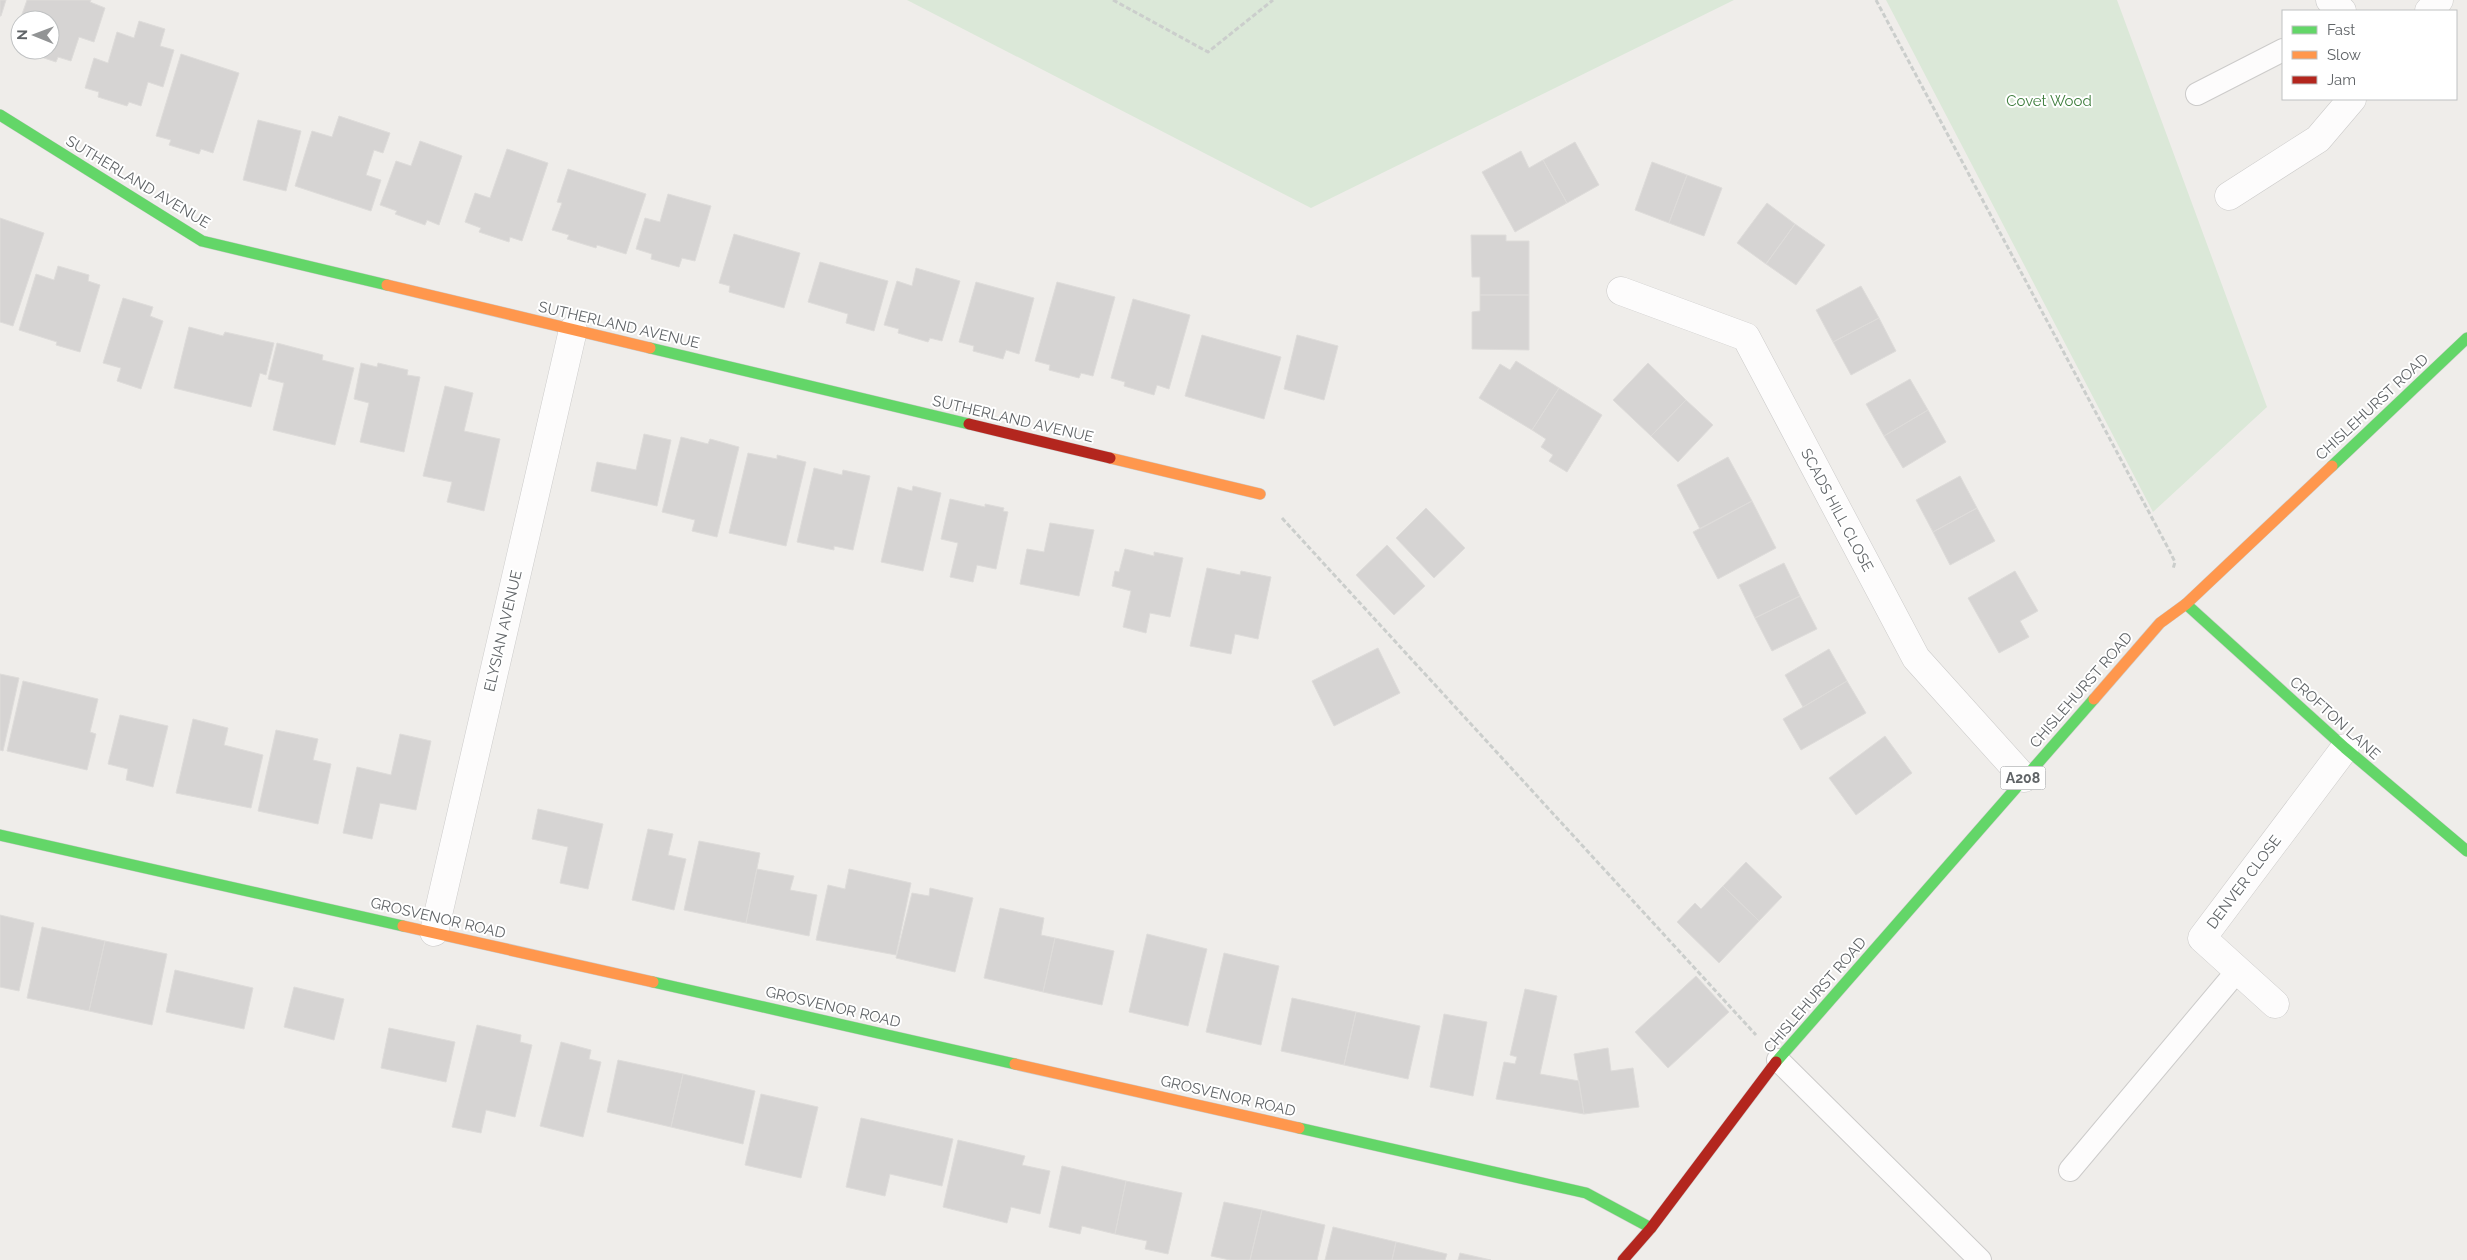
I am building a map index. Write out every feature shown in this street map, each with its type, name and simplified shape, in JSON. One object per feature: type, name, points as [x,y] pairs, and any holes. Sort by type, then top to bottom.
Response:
[{"type":"street","points":[[2330,0],[2341,10]]},
{"type":"street","points":[[2430,10],[2439,0]]},
{"type":"street","points":[[2229,196],[2318,139],[2351,100]]},
{"type":"street","name":"SUTHERLAND AVENUE","points":[[0,115],[202,241],[1260,494]]},
{"type":"street","name":"SCADS HILL CLOSE","points":[[1621,291],[1746,337],[1916,658],[2024,778]]},
{"type":"street","name":"ELYSIAN AVENUE","points":[[434,932],[572,330]]},
{"type":"street","name":"CHISLEHURST ROAD","points":[[1623,1260],[1652,1228],[1778,1060],[2160,623],[2186,604],[2467,338]]},
{"type":"street","name":"CROFTON LANE","points":[[2186,604],[2345,748],[2467,851]]},
{"type":"street","name":"DENVER CLOSE","points":[[2275,1004],[2202,938],[2345,748]]},
{"type":"street","name":"GROSVENOR ROAD","points":[[0,834],[1586,1192],[1652,1228]]},
{"type":"lane","points":[[2196,94],[2282,51]]},
{"type":"lane","points":[[2070,1170],[2238,970]]},
{"type":"lane","points":[[1778,1060],[1980,1260]]},
{"type":"path","points":[[1113,0],[1208,52],[1274,0]]},
{"type":"path","points":[[1876,0],[2168,548],[2175,562],[2173,570]]},
{"type":"path","points":[[1260,494],[1750,1029]]},
{"type":"green space","points":[[907,0],[1734,0],[1311,208]]},
{"type":"green space","name":"Covet Wood","points":[[1886,0],[2117,0],[2267,407],[2153,512]]},
{"type":"building","points":[[0,0],[6,0],[1,16],[0,16]]},
{"type":"building","points":[[27,0],[91,0],[90,2],[105,8],[94,42],[79,37],[71,61],[60,58],[60,10],[24,10]]},
{"type":"building","points":[[139,21],[165,29],[160,46],[174,50],[163,87],[148,82],[141,106],[129,102],[127,106],[98,97],[99,92],[85,88],[94,58],[108,63],[117,32],[134,38]]},
{"type":"building","points":[[181,54],[239,73],[213,153],[201,149],[199,154],[169,145],[171,140],[156,136]]},
{"type":"building","points":[[339,116],[390,133],[383,153],[374,150],[366,175],[381,180],[371,211],[295,186],[312,131],[332,137]]},
{"type":"building","points":[[258,120],[301,131],[286,191],[243,180]]},
{"type":"building","points":[[420,141],[462,156],[439,225],[427,220],[425,225],[395,214],[397,211],[380,205],[396,161],[411,166]]},
{"type":"building","points":[[1575,142],[1599,185],[1567,203],[1543,160]]},
{"type":"building","points":[[507,149],[548,163],[522,241],[510,237],[509,242],[479,232],[481,228],[465,222],[475,193],[490,198]]},
{"type":"building","points":[[1521,151],[1529,168],[1543,160],[1567,203],[1515,232],[1482,172]]},
{"type":"building","points":[[1652,162],[1687,175],[1669,223],[1635,210]]},
{"type":"building","points":[[568,169],[646,194],[626,254],[597,245],[596,248],[567,239],[569,235],[552,230],[562,203],[557,202]]},
{"type":"building","points":[[1687,175],[1722,188],[1704,236],[1669,223]]},
{"type":"building","points":[[668,194],[711,206],[695,261],[682,258],[679,267],[651,259],[652,254],[636,249],[645,218],[660,222]]},
{"type":"building","points":[[1767,203],[1795,224],[1766,264],[1737,243]]},
{"type":"building","points":[[0,218],[44,233],[13,326],[0,322]]},
{"type":"building","points":[[1795,224],[1825,245],[1796,285],[1766,264]]},
{"type":"building","points":[[734,234],[800,253],[784,308],[729,292],[730,286],[719,283]]},
{"type":"building","points":[[1471,235],[1506,235],[1506,241],[1529,241],[1529,295],[1480,295],[1480,277],[1472,277]]},
{"type":"building","points":[[820,262],[888,281],[874,331],[846,323],[848,314],[808,302]]},
{"type":"building","points":[[58,266],[89,275],[88,281],[100,285],[80,352],[56,345],[57,342],[19,330],[36,274],[54,280]]},
{"type":"building","points":[[916,268],[960,281],[942,341],[930,338],[928,342],[898,333],[899,329],[884,325],[897,281],[912,286]]},
{"type":"building","points":[[976,282],[1034,298],[1019,354],[1006,350],[1003,359],[973,351],[974,346],[959,342]]},
{"type":"building","points":[[1057,282],[1115,297],[1093,376],[1081,373],[1079,378],[1049,370],[1050,365],[1035,361]]},
{"type":"building","points":[[1861,286],[1879,318],[1833,342],[1816,310]]},
{"type":"building","points":[[1480,295],[1529,295],[1529,350],[1472,349],[1472,312],[1480,311]]},
{"type":"building","points":[[123,298],[153,307],[150,316],[163,321],[141,389],[117,381],[121,368],[103,363]]},
{"type":"building","points":[[1133,299],[1190,315],[1169,389],[1157,385],[1154,395],[1124,386],[1125,382],[1111,378]]},
{"type":"building","points":[[1879,318],[1896,351],[1851,375],[1833,342]]},
{"type":"building","points":[[189,327],[223,336],[225,332],[274,343],[266,375],[260,373],[251,407],[174,388]]},
{"type":"building","points":[[1202,335],[1281,357],[1264,419],[1185,396]]},
{"type":"building","points":[[1297,335],[1338,346],[1324,400],[1284,389]]},
{"type":"building","points":[[277,343],[323,355],[322,360],[354,368],[335,445],[273,430],[284,383],[268,379]]},
{"type":"building","points":[[1516,361],[1559,388],[1532,430],[1479,398],[1500,364],[1510,370]]},
{"type":"building","points":[[361,363],[377,367],[378,363],[408,370],[407,375],[420,377],[404,452],[360,442],[369,403],[354,399]]},
{"type":"building","points":[[1648,363],[1686,400],[1651,436],[1613,400]]},
{"type":"building","points":[[1910,379],[1928,410],[1884,436],[1866,404]]},
{"type":"building","points":[[445,386],[473,393],[464,431],[500,439],[484,511],[447,502],[452,482],[423,476]]},
{"type":"building","points":[[1559,388],[1602,415],[1567,472],[1549,461],[1553,455],[1541,447],[1546,439],[1532,430]]},
{"type":"building","points":[[1686,400],[1713,425],[1678,462],[1651,436]]},
{"type":"building","points":[[1928,410],[1946,442],[1903,468],[1884,436]]},
{"type":"building","points":[[644,434],[671,440],[657,506],[591,491],[597,462],[636,470]]},
{"type":"building","points":[[681,437],[708,444],[710,439],[739,447],[717,537],[692,531],[695,520],[662,512]]},
{"type":"building","points":[[748,453],[777,459],[777,455],[806,462],[786,546],[729,533]]},
{"type":"building","points":[[1728,457],[1752,501],[1700,529],[1677,485]]},
{"type":"building","points":[[814,468],[842,475],[843,470],[870,476],[853,550],[834,546],[834,550],[797,542]]},
{"type":"building","points":[[1960,476],[1977,508],[1933,532],[1916,500]]},
{"type":"building","points":[[913,486],[941,493],[923,571],[881,562],[898,487],[912,491]]},
{"type":"building","points":[[950,499],[985,507],[985,504],[1004,508],[1003,511],[1008,512],[996,569],[977,565],[973,582],[950,577],[958,543],[941,539]]},
{"type":"building","points":[[1752,501],[1776,548],[1718,579],[1693,532]]},
{"type":"building","points":[[1426,508],[1465,548],[1434,578],[1396,538]]},
{"type":"building","points":[[1977,508],[1995,541],[1950,565],[1933,532]]},
{"type":"building","points":[[1050,523],[1094,530],[1079,596],[1020,584],[1027,549],[1044,552]]},
{"type":"building","points":[[1387,545],[1425,586],[1394,615],[1356,575]]},
{"type":"building","points":[[1125,549],[1154,556],[1154,552],[1183,558],[1170,617],[1150,613],[1146,633],[1123,627],[1131,591],[1112,586],[1115,571],[1119,572]]},
{"type":"building","points":[[1784,563],[1800,596],[1755,618],[1739,585]]},
{"type":"building","points":[[1207,568],[1240,575],[1241,571],[1271,577],[1258,639],[1235,634],[1231,654],[1190,646]]},
{"type":"building","points":[[2015,571],[2038,611],[2020,621],[2029,637],[1999,653],[1968,598]]},
{"type":"building","points":[[1800,596],[1817,629],[1772,651],[1755,618]]},
{"type":"building","points":[[1378,648],[1400,693],[1334,726],[1312,681]]},
{"type":"building","points":[[1829,649],[1847,681],[1803,707],[1785,675]]},
{"type":"building","points":[[0,674],[19,678],[3,751],[0,750]]},
{"type":"building","points":[[23,681],[98,699],[90,732],[96,734],[87,770],[7,751]]},
{"type":"building","points":[[1847,681],[1866,713],[1801,750],[1783,719]]},
{"type":"building","points":[[120,715],[168,726],[153,787],[126,780],[128,769],[108,764]]},
{"type":"building","points":[[193,719],[228,728],[224,745],[263,755],[251,808],[176,793]]},
{"type":"building","points":[[276,730],[318,739],[313,760],[331,764],[318,824],[258,811]]},
{"type":"building","points":[[400,734],[431,741],[416,810],[380,803],[372,839],[343,833],[357,767],[391,775]]},
{"type":"building","points":[[1885,736],[1912,773],[1856,815],[1829,778]]},
{"type":"building","points":[[538,809],[603,824],[588,889],[560,883],[568,847],[532,839]]},
{"type":"building","points":[[648,829],[673,834],[668,855],[686,859],[674,910],[632,900]]},
{"type":"building","points":[[699,841],[760,853],[746,923],[684,910]]},
{"type":"building","points":[[1746,862],[1782,897],[1759,921],[1723,886]]},
{"type":"building","points":[[757,869],[794,876],[790,890],[817,895],[809,936],[746,923]]},
{"type":"building","points":[[849,869],[911,883],[896,955],[816,940],[828,885],[845,889]]},
{"type":"building","points":[[1723,886],[1759,921],[1719,963],[1677,922],[1695,903],[1701,909]]},
{"type":"building","points":[[930,888],[973,898],[955,972],[896,958],[912,893],[929,896]]},
{"type":"building","points":[[1000,908],[1044,918],[1041,935],[1055,938],[1043,992],[984,978]]},
{"type":"building","points":[[0,915],[34,923],[19,991],[0,987]]},
{"type":"building","points":[[42,927],[105,941],[89,1011],[27,998]]},
{"type":"building","points":[[1147,934],[1207,949],[1188,1026],[1129,1012]]},
{"type":"building","points":[[1055,938],[1114,951],[1102,1005],[1043,992]]},
{"type":"building","points":[[105,941],[167,954],[152,1025],[89,1011]]},
{"type":"building","points":[[1224,953],[1279,966],[1261,1045],[1206,1032]]},
{"type":"building","points":[[175,970],[253,988],[244,1029],[166,1012]]},
{"type":"building","points":[[1696,976],[1729,1012],[1668,1068],[1635,1032]]},
{"type":"building","points":[[294,987],[344,999],[334,1040],[284,1027]]},
{"type":"building","points":[[1525,989],[1557,996],[1540,1074],[1579,1081],[1584,1114],[1496,1099],[1504,1062],[1515,1064],[1517,1057],[1510,1055]]},
{"type":"building","points":[[1292,998],[1356,1012],[1344,1065],[1281,1051]]},
{"type":"building","points":[[1356,1012],[1420,1026],[1408,1079],[1344,1065]]},
{"type":"building","points":[[1444,1014],[1487,1022],[1473,1096],[1430,1087]]},
{"type":"building","points":[[477,1025],[521,1035],[520,1042],[532,1045],[515,1117],[486,1110],[481,1133],[452,1127]]},
{"type":"building","points":[[389,1028],[455,1042],[446,1082],[381,1068]]},
{"type":"building","points":[[561,1042],[591,1050],[589,1059],[601,1062],[583,1137],[540,1126]]},
{"type":"building","points":[[1608,1048],[1611,1071],[1633,1068],[1639,1107],[1584,1114],[1574,1054]]},
{"type":"building","points":[[618,1060],[683,1074],[671,1127],[607,1112]]},
{"type":"building","points":[[683,1074],[755,1091],[743,1144],[671,1127]]},
{"type":"building","points":[[761,1094],[818,1107],[801,1178],[745,1165]]},
{"type":"building","points":[[861,1118],[953,1139],[942,1186],[890,1174],[885,1196],[846,1187]]},
{"type":"building","points":[[958,1140],[1025,1156],[1022,1165],[1050,1171],[1040,1214],[1011,1207],[1007,1223],[943,1207]]},
{"type":"building","points":[[1062,1166],[1126,1181],[1115,1234],[1082,1226],[1080,1234],[1049,1227]]},
{"type":"building","points":[[1126,1181],[1182,1193],[1168,1254],[1145,1249],[1147,1241],[1115,1234]]},
{"type":"building","points":[[1224,1202],[1262,1210],[1250,1260],[1230,1260],[1211,1256]]},
{"type":"building","points":[[1262,1210],[1325,1225],[1317,1260],[1250,1260]]},
{"type":"building","points":[[1333,1227],[1396,1242],[1392,1260],[1325,1260]]},
{"type":"building","points":[[1396,1242],[1447,1254],[1445,1260],[1392,1260]]},
{"type":"building","points":[[1460,1253],[1491,1260],[1458,1260]]},
{"type":"traffic: fast","points":[[0,115],[202,241],[387,285]]},
{"type":"traffic: fast","points":[[2332,466],[2467,338]]},
{"type":"traffic: fast","points":[[650,348],[969,424]]},
{"type":"traffic: fast","points":[[2186,604],[2345,748],[2467,851]]},
{"type":"traffic: fast","points":[[1776,1062],[2094,699]]},
{"type":"traffic: fast","points":[[0,835],[403,926]]},
{"type":"traffic: fast","points":[[653,982],[1015,1064]]},
{"type":"traffic: fast","points":[[1299,1128],[1586,1193],[1651,1228]]},
{"type":"traffic: slow","points":[[387,285],[650,348]]},
{"type":"traffic: slow","points":[[1110,458],[1260,494]]},
{"type":"traffic: slow","points":[[2094,699],[2160,623],[2186,604],[2332,466]]},
{"type":"traffic: slow","points":[[403,926],[653,982]]},
{"type":"traffic: slow","points":[[1015,1064],[1299,1128]]},
{"type":"traffic: jam","points":[[969,424],[1110,458]]},
{"type":"traffic: jam","points":[[1623,1260],[1651,1228],[1776,1062]]}]
